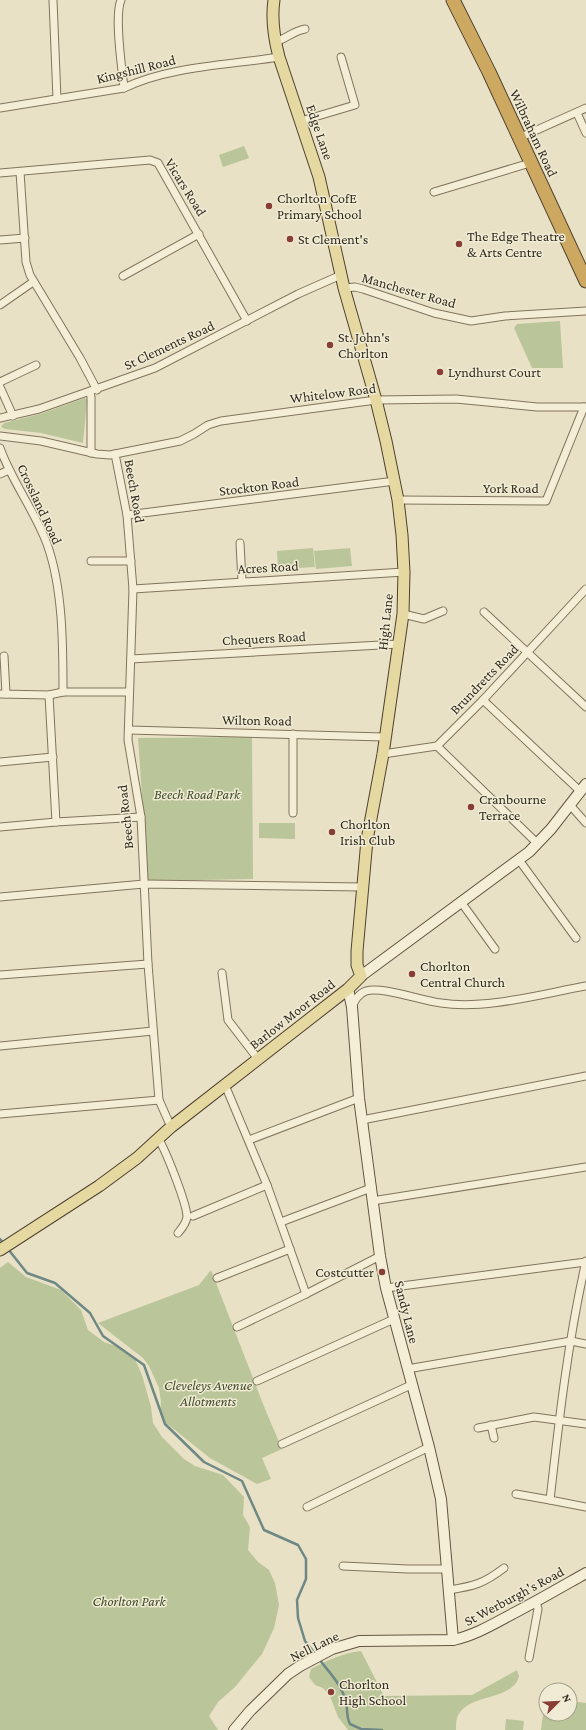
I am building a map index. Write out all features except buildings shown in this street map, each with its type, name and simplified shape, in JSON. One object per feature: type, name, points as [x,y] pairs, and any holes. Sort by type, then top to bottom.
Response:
[{"type":"highway","name":"Wilbraham Road","points":[[453,0],[586,281]]},
{"type":"main road","name":"Edge Lane","points":[[274,0],[272,14],[275,42],[319,177],[341,275]]},
{"type":"main road","name":"High Lane","points":[[341,275],[376,400],[395,482],[404,572],[403,614],[399,644],[384,737],[383,754],[367,840],[357,951],[357,964],[361,976]]},
{"type":"main road","name":"Barlow Moor Road","points":[[0,1250],[115,1175],[137,1158],[171,1127],[348,989],[361,976]]},
{"type":"street","points":[[53,0],[57,99]]},
{"type":"street","points":[[121,0],[118,12],[120,58],[124,88]]},
{"type":"street","points":[[275,42],[283,40],[298,30],[305,29]]},
{"type":"street","name":"Kingshill Road","points":[[0,108],[124,88],[134,83],[176,72],[279,57]]},
{"type":"street","points":[[301,121],[355,105],[341,57]]},
{"type":"street","points":[[519,138],[586,108]]},
{"type":"street","points":[[577,113],[586,133]]},
{"type":"street","name":"Vicars Road","points":[[0,174],[154,161],[160,166],[247,321]]},
{"type":"street","points":[[434,192],[530,163]]},
{"type":"street","points":[[20,172],[28,268],[33,282],[80,358],[93,391],[91,453]]},
{"type":"street","points":[[122,276],[199,234]]},
{"type":"street","points":[[0,240],[25,238]]},
{"type":"street","name":"St Clements Road","points":[[0,418],[13,416],[93,391],[155,368],[304,291],[341,275]]},
{"type":"street","points":[[0,305],[33,282]]},
{"type":"street","name":"Manchester Road","points":[[344,288],[359,288],[434,313],[471,321],[505,316],[586,311]]},
{"type":"street","points":[[0,382],[36,364]]},
{"type":"street","points":[[0,386],[13,416]]},
{"type":"street","name":"Whitelow Road","points":[[0,436],[41,441],[104,455],[180,441],[208,425],[220,421],[376,400],[456,399],[537,407],[585,407]]},
{"type":"street","name":"York Road","points":[[398,500],[546,501],[585,407]]},
{"type":"street","name":"Crossland Road","points":[[0,448],[9,470],[47,544],[59,604],[62,628],[63,692]]},
{"type":"street","name":"Beech Road","points":[[115,454],[127,515],[133,589],[128,740],[140,817],[148,964],[158,1100],[171,1127]]},
{"type":"street","points":[[0,474],[9,470]]},
{"type":"street","name":"Stockton Road","points":[[127,515],[395,482]]},
{"type":"street","points":[[240,543],[242,581]]},
{"type":"street","points":[[90,562],[131,561]]},
{"type":"street","name":"Acres Road","points":[[133,589],[404,572]]},
{"type":"street","name":"Brundretts Road","points":[[437,746],[483,700],[586,589]]},
{"type":"street","points":[[403,614],[424,619],[443,611]]},
{"type":"street","points":[[484,612],[586,707]]},
{"type":"street","name":"Chequers Road","points":[[131,659],[399,644]]},
{"type":"street","points":[[4,656],[3,694],[49,695],[63,692],[129,692]]},
{"type":"street","points":[[49,695],[56,822]]},
{"type":"street","points":[[483,700],[583,788]]},
{"type":"street","name":"Wilton Road","points":[[129,730],[384,737]]},
{"type":"street","points":[[293,734],[294,813]]},
{"type":"street","points":[[383,754],[437,746],[538,844]]},
{"type":"street","points":[[0,762],[53,757]]},
{"type":"street","name":"Barlow Moor Road","points":[[361,976],[519,860],[538,844],[583,788]]},
{"type":"street","points":[[570,805],[586,823]]},
{"type":"street","points":[[0,827],[140,817]]},
{"type":"street","points":[[519,860],[576,938]]},
{"type":"street","points":[[0,897],[144,884],[363,887]]},
{"type":"street","points":[[461,902],[495,949]]},
{"type":"street","points":[[0,975],[148,964]]},
{"type":"street","points":[[222,973],[228,1020],[258,1059]]},
{"type":"street","points":[[352,1007],[360,994],[370,990],[378,990],[426,1001],[468,1006],[586,986]]},
{"type":"street","name":"Sandy Lane","points":[[348,989],[352,1007],[359,1098],[380,1256],[386,1288],[429,1448],[441,1499],[454,1640]]},
{"type":"street","points":[[0,1046],[153,1031]]},
{"type":"street","points":[[362,1120],[586,1076]]},
{"type":"street","points":[[225,1085],[268,1185],[306,1294]]},
{"type":"street","points":[[249,1140],[359,1098]]},
{"type":"street","points":[[0,1114],[158,1100]]},
{"type":"street","points":[[158,1138],[165,1150],[186,1211],[185,1225],[178,1233]]},
{"type":"street","points":[[372,1201],[586,1167]]},
{"type":"street","points":[[193,1216],[268,1185]]},
{"type":"street","points":[[281,1222],[371,1188]]},
{"type":"street","points":[[217,1278],[290,1249]]},
{"type":"street","points":[[237,1327],[380,1256]]},
{"type":"street","points":[[386,1288],[586,1262],[571,1341],[559,1419],[550,1500]]},
{"type":"street","points":[[257,1382],[394,1319]]},
{"type":"street","points":[[407,1369],[571,1341],[586,1344]]},
{"type":"street","points":[[282,1444],[411,1385]]},
{"type":"street","points":[[478,1428],[534,1417],[559,1419],[586,1424]]},
{"type":"street","points":[[491,1425],[494,1438]]},
{"type":"street","points":[[307,1508],[429,1448]]},
{"type":"street","points":[[516,1494],[586,1507]]},
{"type":"street","points":[[343,1566],[447,1569]]},
{"type":"street","points":[[449,1590],[478,1585],[490,1579],[504,1568]]},
{"type":"street","name":"St Werburgh's Road","points":[[454,1640],[474,1634],[536,1602],[586,1573]]},
{"type":"street","points":[[529,1658],[538,1609],[536,1602]]},
{"type":"street","name":"Nell Lane","points":[[234,1730],[250,1711],[288,1674],[332,1649],[359,1641],[454,1640]]},
{"type":"green space","points":[[244,146],[249,158],[223,167],[219,155]]},
{"type":"green space","points":[[560,321],[563,368],[532,368],[514,328],[517,324]]},
{"type":"green space","points":[[85,398],[87,400],[83,443],[41,433],[5,429],[1,427],[4,423],[40,414]]},
{"type":"green space","points":[[313,548],[315,567],[278,569],[277,551]]},
{"type":"green space","points":[[350,548],[352,566],[316,569],[314,551]]},
{"type":"green space","name":"Beech Road Park","points":[[252,737],[253,879],[148,881],[138,738]]},
{"type":"green space","points":[[259,823],[295,823],[295,839],[259,838]]},
{"type":"green space","name":"Chorlton Park","points":[[8,1262],[26,1277],[61,1290],[81,1310],[88,1330],[104,1342],[121,1348],[134,1357],[142,1375],[151,1407],[153,1423],[162,1437],[184,1459],[195,1466],[223,1475],[244,1497],[243,1515],[250,1527],[248,1550],[258,1562],[269,1570],[275,1583],[279,1605],[274,1628],[262,1654],[235,1687],[218,1702],[209,1716],[218,1730],[0,1730],[0,1268]]},
{"type":"green space","name":"Cleveleys Avenue Allotments","points":[[211,1270],[282,1449],[262,1458],[271,1479],[257,1484],[210,1458],[166,1423],[160,1413],[161,1402],[159,1388],[149,1366],[143,1358],[98,1323],[199,1285]]},
{"type":"green space","points":[[361,1651],[384,1696],[472,1695],[517,1670],[519,1676],[515,1684],[508,1690],[479,1700],[462,1710],[457,1718],[456,1730],[348,1730],[338,1717],[330,1696],[323,1688],[315,1685],[309,1677],[311,1669],[329,1660],[341,1655]]},
{"type":"green space","points":[[578,1702],[586,1703],[586,1730],[541,1730],[542,1722],[578,1722]]},
{"type":"green space","points":[[506,1719],[524,1721],[523,1730],[505,1730]]},
{"type":"waterway","points":[[0,1239],[4,1244]]},
{"type":"waterway","points":[[8,1249],[27,1273],[55,1283],[90,1313],[103,1336],[144,1365],[165,1424],[204,1462],[242,1481],[264,1530],[298,1545],[306,1559],[306,1579],[297,1600],[298,1618],[305,1641],[316,1655]]},
{"type":"waterway","points":[[319,1659],[342,1691],[350,1724],[361,1729],[382,1730]]},
{"type":"place","name":"Chorlton CofE Primary School","points":[[269,206]]},
{"type":"place","name":"St Clement's","points":[[290,239]]},
{"type":"place","name":"The Edge Theatre & Arts Centre","points":[[459,244]]},
{"type":"place","name":"St. John's Chorlton","points":[[330,345]]},
{"type":"place","name":"Lyndhurst Court","points":[[440,372]]},
{"type":"place","name":"Cranbourne Terrace","points":[[471,807]]},
{"type":"place","name":"Chorlton Irish Club","points":[[332,832]]},
{"type":"place","name":"Chorlton Central Church","points":[[412,974]]},
{"type":"place","name":"Costcutter","points":[[382,1272]]},
{"type":"place","name":"Chorlton High School","points":[[331,1692]]}]
